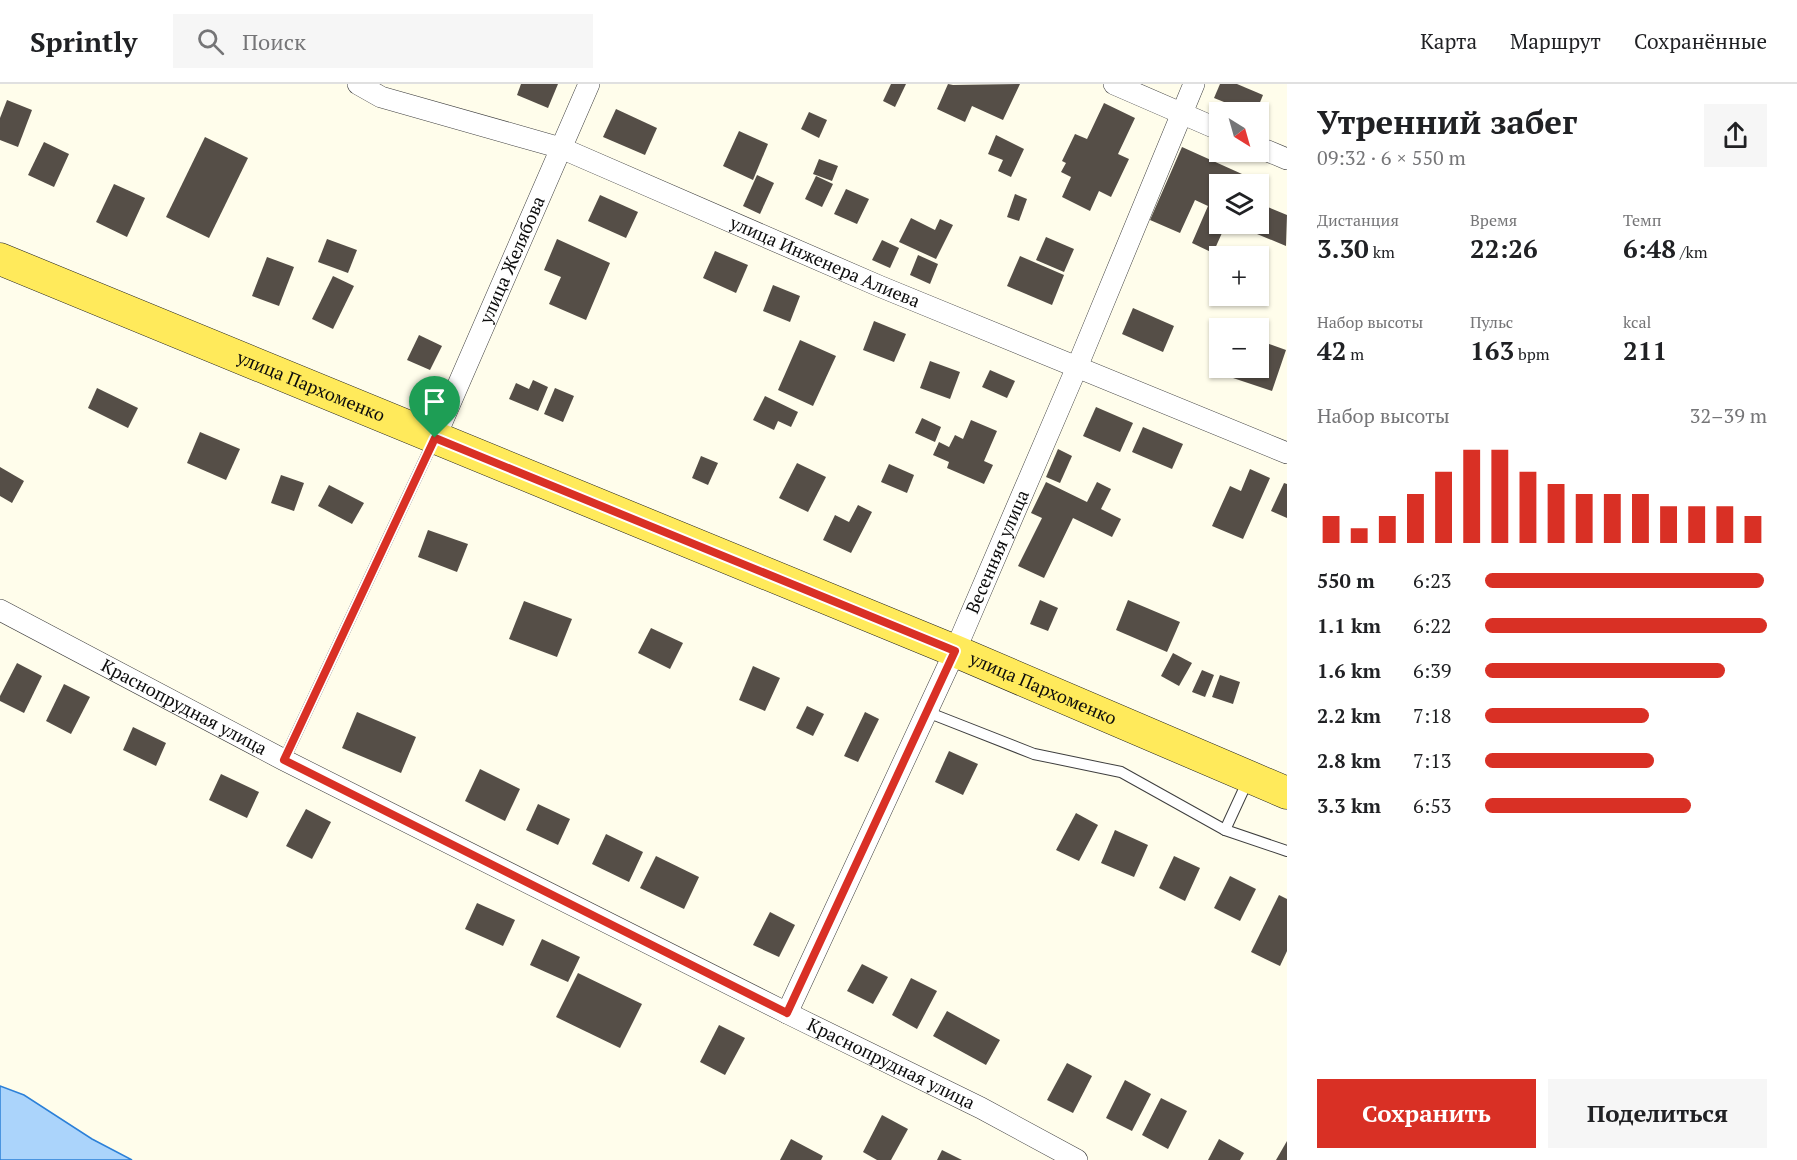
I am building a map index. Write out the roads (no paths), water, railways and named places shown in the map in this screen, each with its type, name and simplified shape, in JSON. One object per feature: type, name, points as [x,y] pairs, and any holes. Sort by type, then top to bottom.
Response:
[{"type":"main road","name":"улица Пархоменко","points":[[0,258],[955,651],[1287,793]]},
{"type":"street","name":"улица Инженера Алиева","points":[[358,84],[381,97],[561,148],[879,286],[1287,453]]},
{"type":"street","name":"улица Желябова","points":[[435,438],[589,84]]},
{"type":"street","points":[[1114,84],[1209,125]]},
{"type":"street","name":"Весенняя улица","points":[[787,1013],[955,651],[1077,367],[1194,84]]},
{"type":"street","points":[[1269,152],[1287,159]]},
{"type":"street","name":"Краснопрудная улица","points":[[0,610],[284,760],[981,1108],[1077,1160]]},
{"type":"lane","points":[[284,760],[435,438]]},
{"type":"lane","points":[[927,712],[1034,754],[1120,772],[1225,830],[1287,851]]},
{"type":"lane","points":[[1225,830],[1250,777]]},
{"type":"water","points":[[0,1086],[24,1095],[92,1139],[132,1160],[0,1160]]}]
